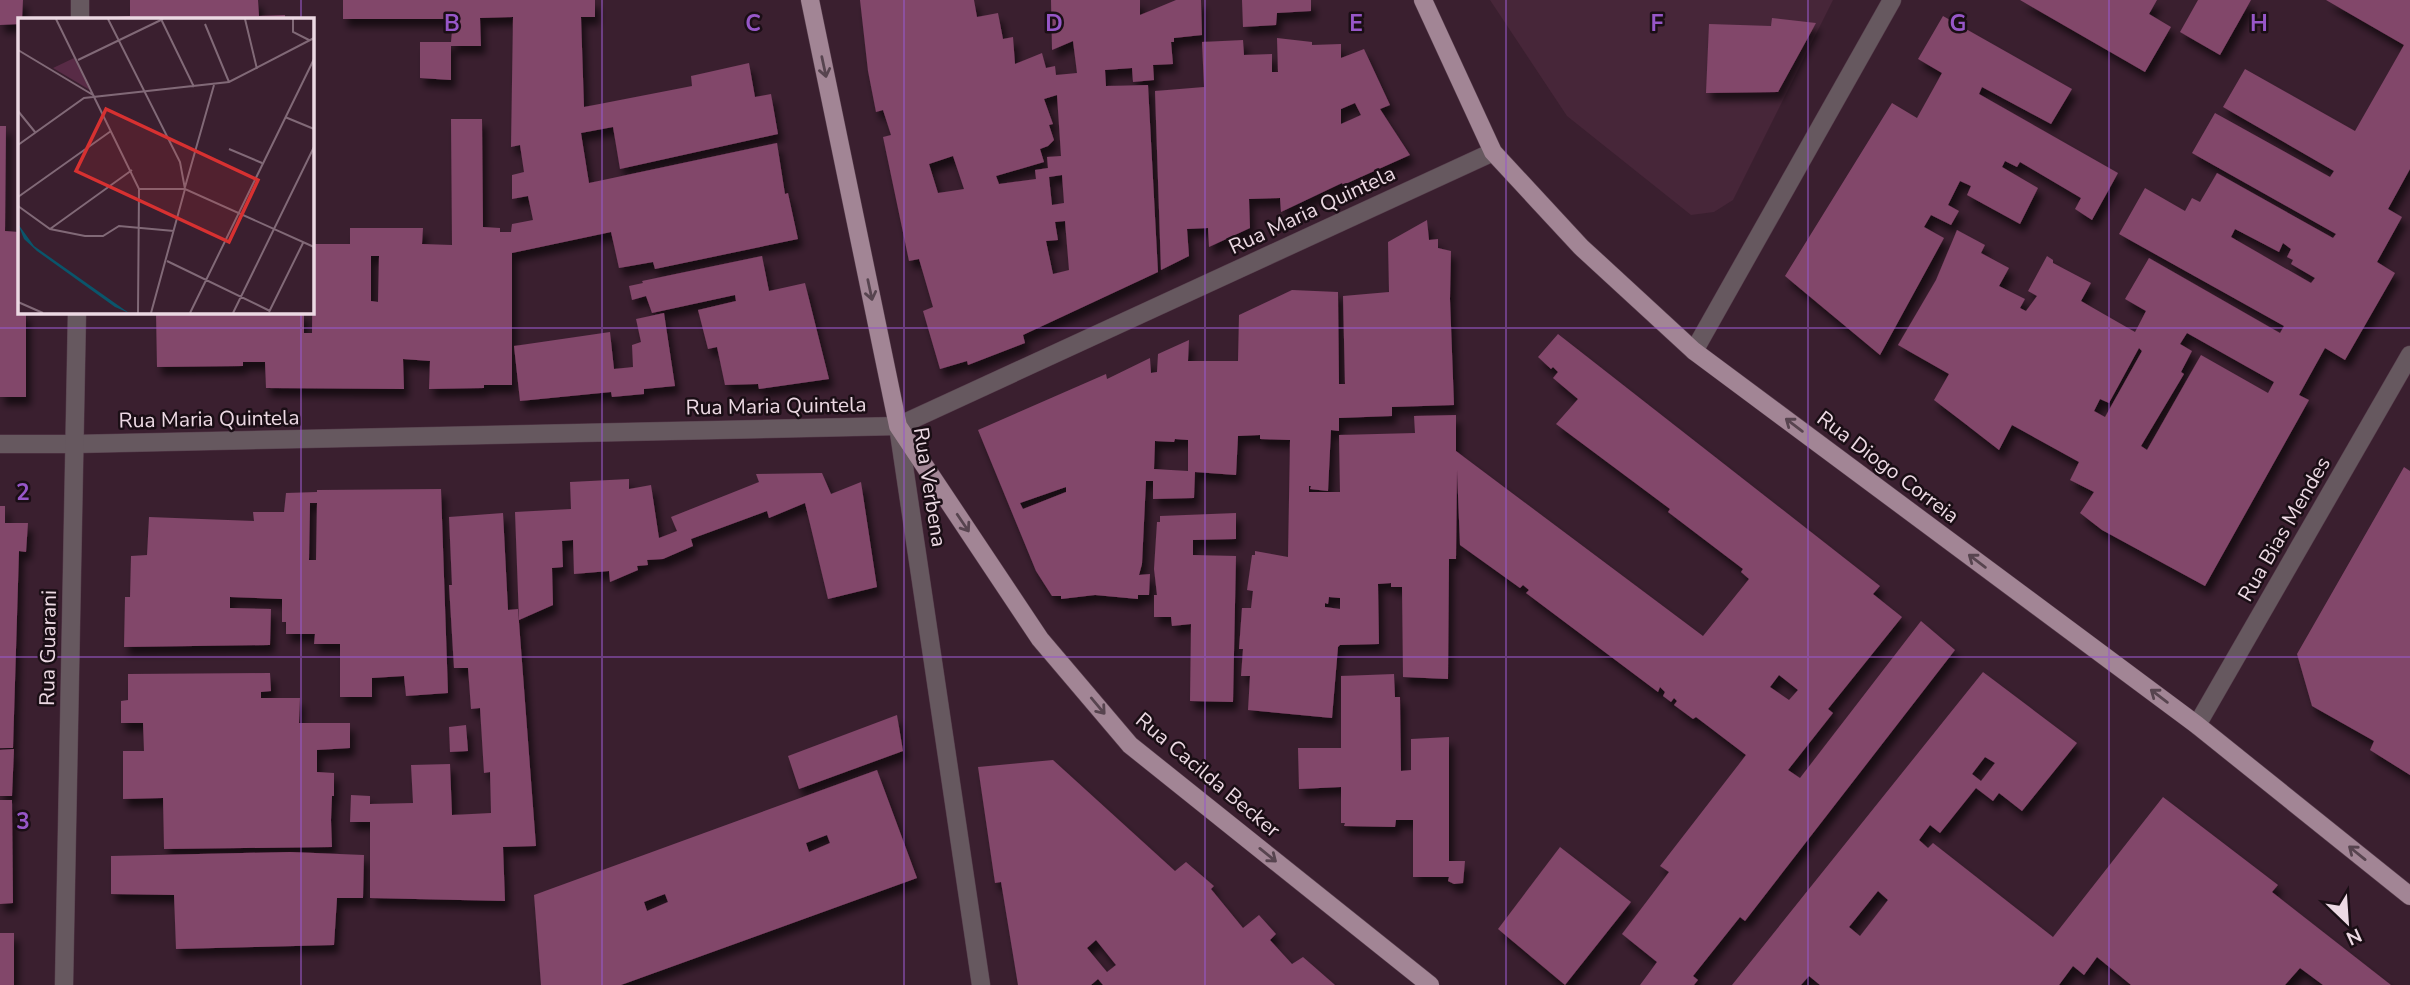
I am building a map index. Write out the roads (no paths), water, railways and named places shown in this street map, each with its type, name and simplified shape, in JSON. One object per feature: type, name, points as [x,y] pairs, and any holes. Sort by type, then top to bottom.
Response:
[{"type":"main road","name":"Rua Verbena","points":[[810,0],[898,426]]},
{"type":"main road","name":"Rua Diogo Correia","points":[[1423,0],[1493,152],[1581,247],[1693,351],[2197,725],[2410,895]]},
{"type":"main road","name":"Rua Cacilda Becker","points":[[898,426],[1040,639],[1130,745],[1430,985]]},
{"type":"street","points":[[80,0],[80,18]]},
{"type":"street","points":[[1693,351],[1892,0]]},
{"type":"street","name":"Rua Maria Quintela","points":[[0,444],[898,426],[1493,152]]},
{"type":"street","name":"Rua Guarani","points":[[64,985],[76,313]]},
{"type":"street","name":"Rua Bias Mendes","points":[[2197,725],[2410,355]]},
{"type":"street","name":"Rua Verbena","points":[[898,426],[981,985]]}]
